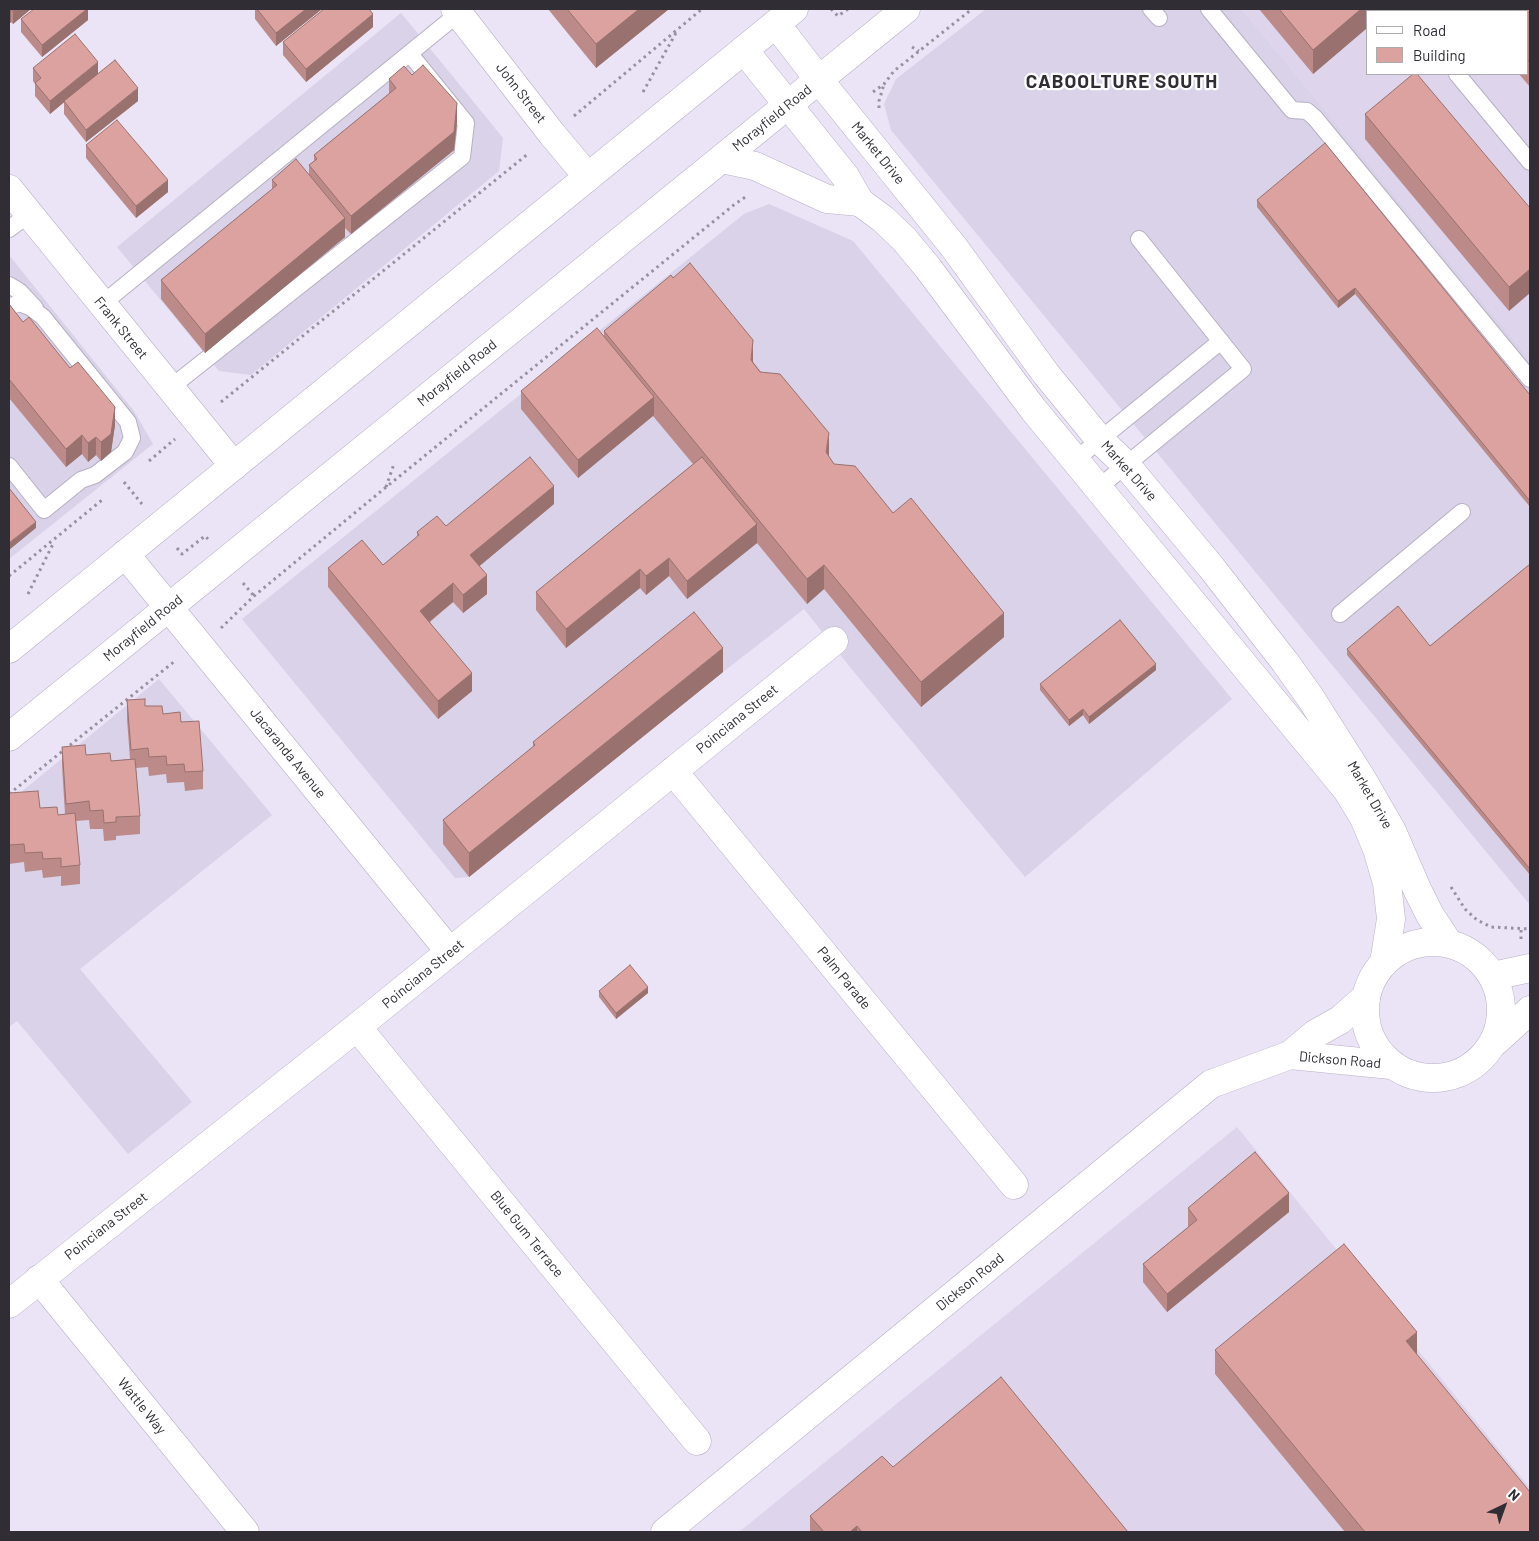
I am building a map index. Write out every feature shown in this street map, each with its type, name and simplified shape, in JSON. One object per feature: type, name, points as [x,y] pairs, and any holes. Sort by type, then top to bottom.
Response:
[{"type":"street","name":"Morayfield Road","points":[[9,737],[906,9]]},
{"type":"street","name":"John Street","points":[[457,11],[552,134],[588,177]]},
{"type":"street","name":"Market Drive","points":[[785,16],[819,80],[953,246],[1046,374],[1100,440],[1126,465],[1260,628],[1310,696],[1362,779],[1392,832],[1430,915],[1447,941]]},
{"type":"street","points":[[12,640],[126,554],[785,16]]},
{"type":"street","name":"Market Drive","points":[[744,50],[845,176],[860,202],[883,219],[928,268],[1012,382],[1347,790],[1364,818],[1377,849],[1387,883],[1391,919],[1384,963]]},
{"type":"street","points":[[722,159],[755,166],[827,199],[860,202]]},
{"type":"street","name":"Frank Street","points":[[9,189],[19,222],[102,304],[234,466]]},
{"type":"street","name":"Jacaranda Avenue","points":[[126,554],[450,952]]},
{"type":"street","name":"Poinciana Street","points":[[9,1304],[357,1027],[834,641]]},
{"type":"street","name":"Palm Parade","points":[[673,771],[1014,1185]]},
{"type":"street","points":[[1495,1042],[1502,1013],[1501,999],[1493,976],[1478,959],[1464,949],[1447,941],[1424,941],[1405,948],[1377,970],[1366,998],[1366,1024],[1375,1047],[1391,1065],[1415,1078],[1446,1079],[1475,1066],[1495,1042],[1530,1010]]},
{"type":"street","points":[[1493,976],[1530,968]]},
{"type":"street","name":"Dickson Road","points":[[665,1532],[1211,1084],[1290,1055],[1315,1034],[1340,1020],[1366,998]]},
{"type":"street","name":"Blue Gum Terrace","points":[[357,1027],[697,1441]]},
{"type":"street","name":"Dickson Road","points":[[1290,1055],[1391,1065]]},
{"type":"street","name":"Wattle Way","points":[[39,1279],[245,1532]]},
{"type":"lane","points":[[1209,9],[1292,110],[1307,111],[1315,118],[1530,379]]},
{"type":"lane","points":[[102,304],[410,54],[457,11]]},
{"type":"lane","points":[[170,388],[462,157],[466,123],[410,54]]},
{"type":"lane","points":[[1458,75],[1530,162]]},
{"type":"lane","points":[[1098,488],[1243,369],[1139,239]]},
{"type":"lane","points":[[9,286],[19,291],[43,317],[128,422],[132,438],[126,452],[96,475],[81,480],[44,510],[9,466]]},
{"type":"lane","points":[[9,307],[19,303],[30,307],[43,317]]},
{"type":"lane","points":[[1075,460],[1221,341]]},
{"type":"lane","points":[[1340,614],[1462,512]]},
{"type":"path","points":[[146,463],[552,134],[702,9]]},
{"type":"path","points":[[831,9],[838,16],[848,9]]},
{"type":"path","points":[[873,92],[884,84],[894,71],[972,9]]},
{"type":"path","points":[[912,47],[919,51]]},
{"type":"path","points":[[9,794],[162,671],[224,625],[254,596],[378,494],[748,195]]},
{"type":"path","points":[[9,576],[108,494]]},
{"type":"shaded area","points":[[986,9],[1242,9],[1530,359],[1530,905],[891,130],[884,104],[896,79]]},
{"type":"shaded area","points":[[1242,9],[1530,9],[1530,359]]},
{"type":"shaded area","points":[[401,13],[503,138],[499,171],[251,375],[219,371],[117,247]]},
{"type":"shaded area","points":[[769,204],[853,241],[1232,699],[1025,877],[854,672],[804,609],[469,877],[455,878],[242,619],[744,214]]},
{"type":"shaded area","points":[[9,255],[134,411],[153,444],[9,559]]},
{"type":"shaded area","points":[[159,679],[272,815],[80,969],[192,1102],[128,1154],[17,1021],[9,1027],[9,802]]},
{"type":"shaded area","points":[[1237,1127],[1530,1488],[1530,1532],[739,1532]]},
{"type":"building","points":[[34,9],[87,9],[42,45],[21,19]]},
{"type":"building","points":[[257,9],[306,9],[276,33]]},
{"type":"building","points":[[324,9],[369,9],[373,14],[306,69],[283,42]]},
{"type":"building","points":[[567,9],[639,9],[596,44]]},
{"type":"building","points":[[1279,9],[1361,9],[1313,50]]},
{"type":"building","points":[[1530,9],[1530,63],[1529,10],[1490,10]]},
{"type":"building","points":[[75,34],[98,62],[50,101],[35,83],[41,78],[33,68]]},
{"type":"building","points":[[115,60],[138,88],[86,130],[64,101]]},
{"type":"building","points":[[423,65],[457,103],[454,132],[351,216],[309,165],[317,159],[314,155],[396,88],[389,79],[404,66],[412,75]]},
{"type":"building","points":[[1412,75],[1418,75],[1530,208],[1530,269],[1509,287],[1365,114]]},
{"type":"building","points":[[117,120],[168,180],[136,206],[86,145]]},
{"type":"building","points":[[1325,143],[1530,395],[1530,501],[1355,288],[1338,301],[1257,200]]},
{"type":"building","points":[[296,159],[345,218],[205,334],[161,280],[277,185],[272,180]]},
{"type":"building","points":[[690,263],[753,340],[751,360],[760,372],[780,374],[829,433],[826,452],[834,464],[855,466],[893,513],[911,498],[1004,613],[921,682],[824,565],[807,579],[604,331],[671,275],[673,278]]},
{"type":"building","points":[[9,304],[23,322],[29,317],[70,368],[78,362],[115,407],[111,434],[101,442],[96,437],[88,443],[82,435],[66,449],[9,379]]},
{"type":"building","points":[[597,328],[654,397],[578,460],[521,391]]},
{"type":"building","points":[[530,457],[554,486],[470,555],[487,575],[463,595],[453,583],[420,611],[472,673],[438,701],[328,568],[362,540],[383,565],[419,535],[417,532],[437,516],[446,526]]},
{"type":"building","points":[[702,457],[757,524],[687,581],[669,558],[646,576],[640,569],[566,629],[536,592]]},
{"type":"building","points":[[9,488],[36,522],[9,543]]},
{"type":"building","points":[[1530,564],[1530,869],[1347,649],[1398,606],[1430,646]]},
{"type":"building","points":[[694,612],[723,648],[469,853],[443,820],[535,745],[533,742]]},
{"type":"building","points":[[1120,620],[1156,664],[1089,717],[1083,709],[1069,720],[1040,684]]},
{"type":"building","points":[[145,699],[145,706],[162,706],[163,714],[180,712],[181,722],[199,721],[203,771],[185,772],[184,764],[167,765],[166,756],[149,757],[148,748],[131,750],[127,700]]},
{"type":"building","points":[[85,745],[86,755],[110,753],[111,761],[135,759],[140,816],[116,817],[116,822],[104,823],[103,810],[90,811],[89,801],[66,804],[62,747]]},
{"type":"building","points":[[38,791],[40,808],[57,807],[58,815],[75,813],[80,865],[61,867],[61,858],[43,859],[42,852],[25,853],[24,844],[9,845],[9,793]]},
{"type":"building","points":[[630,965],[648,987],[616,1013],[599,991]]},
{"type":"building","points":[[1255,1152],[1289,1193],[1167,1294],[1143,1264],[1197,1220],[1188,1208]]},
{"type":"building","points":[[1344,1244],[1417,1332],[1406,1341],[1530,1492],[1530,1532],[1365,1532],[1215,1350]]},
{"type":"building","points":[[1001,1377],[1128,1532],[862,1532],[857,1526],[850,1532],[824,1532],[810,1516],[882,1456],[893,1467]]},
{"type":"district","name":"CABOOLTURE SOUTH","points":[[1122,82]]}]
